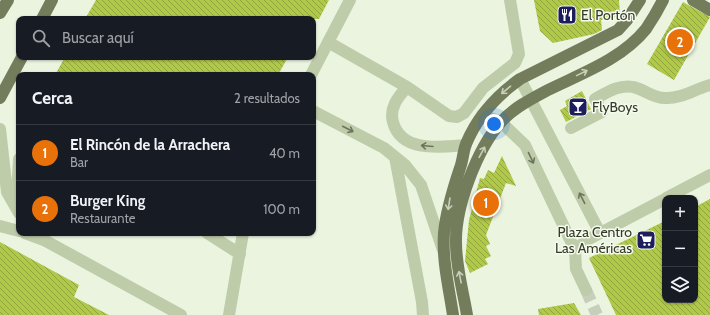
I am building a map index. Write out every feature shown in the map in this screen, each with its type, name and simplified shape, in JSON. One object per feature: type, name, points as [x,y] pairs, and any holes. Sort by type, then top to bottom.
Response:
[{"type":"main road","points":[[0,13],[8,0]]},
{"type":"main road","points":[[44,16],[52,0]]},
{"type":"main road","points":[[453,315],[444,254],[444,233],[450,196],[466,145],[482,115],[495,100],[520,79],[618,30],[627,20],[640,0]]},
{"type":"main road","points":[[468,315],[458,263],[456,242],[458,218],[473,170],[483,149],[501,122],[531,100],[618,54],[645,30],[663,0]]},
{"type":"main road","points":[[693,0],[710,10]]},
{"type":"main road","points":[[0,98],[20,60]]},
{"type":"lane","points":[[313,72],[350,0]]},
{"type":"lane","points":[[328,42],[407,87],[449,116],[457,117],[464,113],[484,88],[515,63],[519,54],[510,0]]},
{"type":"lane","points":[[520,79],[600,233]]},
{"type":"lane","points":[[571,128],[602,112],[595,99],[620,87],[633,87],[650,95],[665,98],[682,96],[710,85]]},
{"type":"lane","points":[[407,87],[398,97],[391,114],[396,132],[404,140],[416,145],[442,147],[466,145]]},
{"type":"lane","points":[[316,113],[384,148],[405,165],[421,185],[444,254]]},
{"type":"lane","points":[[482,115],[501,122],[525,145],[575,250],[576,269],[586,290]]},
{"type":"lane","points":[[0,129],[7,192],[16,209]]},
{"type":"lane","points":[[395,157],[422,302],[423,315]]},
{"type":"lane","points":[[672,195],[710,175]]},
{"type":"lane","points":[[575,250],[586,240],[662,200]]},
{"type":"lane","points":[[0,226],[16,230]]},
{"type":"lane","points":[[215,236],[240,254]]},
{"type":"lane","points":[[229,315],[243,236]]},
{"type":"lane","points":[[40,237],[181,315]]},
{"type":"building","points":[[96,0],[329,0],[319,19],[316,19],[316,16],[87,16]]},
{"type":"building","points":[[534,0],[619,0],[620,16],[601,20],[602,30],[594,34],[553,43],[540,31]]},
{"type":"building","points":[[683,2],[710,17],[674,80],[647,64]]},
{"type":"building","points":[[63,60],[286,60],[280,72],[57,72]]},
{"type":"building","name":"FlyBoys","points":[[582,91],[591,109],[566,122],[560,110],[567,106],[565,101]]},
{"type":"building","points":[[502,156],[516,186],[506,183],[486,235],[490,244],[486,246],[491,256],[485,259],[488,264],[470,273],[465,261],[469,220],[480,178],[484,179],[488,170],[494,173]]},
{"type":"building","name":"Plaza Centro Las Américas","points":[[710,199],[710,315],[616,315],[589,258],[662,222],[662,303],[698,303],[698,205]]},
{"type":"building","points":[[0,242],[79,285],[74,297],[109,315],[0,315]]},
{"type":"building","points":[[574,303],[581,315],[539,315],[538,309]]},
{"type":"tunnel","points":[[586,290],[597,315]]},
{"type":"place","name":"El Portón","points":[[567,15]]},
{"type":"place","name":"Burger King","points":[[680,42]]},
{"type":"place","name":"FlyBoys","points":[[578,107]]},
{"type":"place","name":"El Rincón de la Arrachera","points":[[486,203]]},
{"type":"place","name":"Plaza Centro Las Américas","points":[[646,240]]}]
